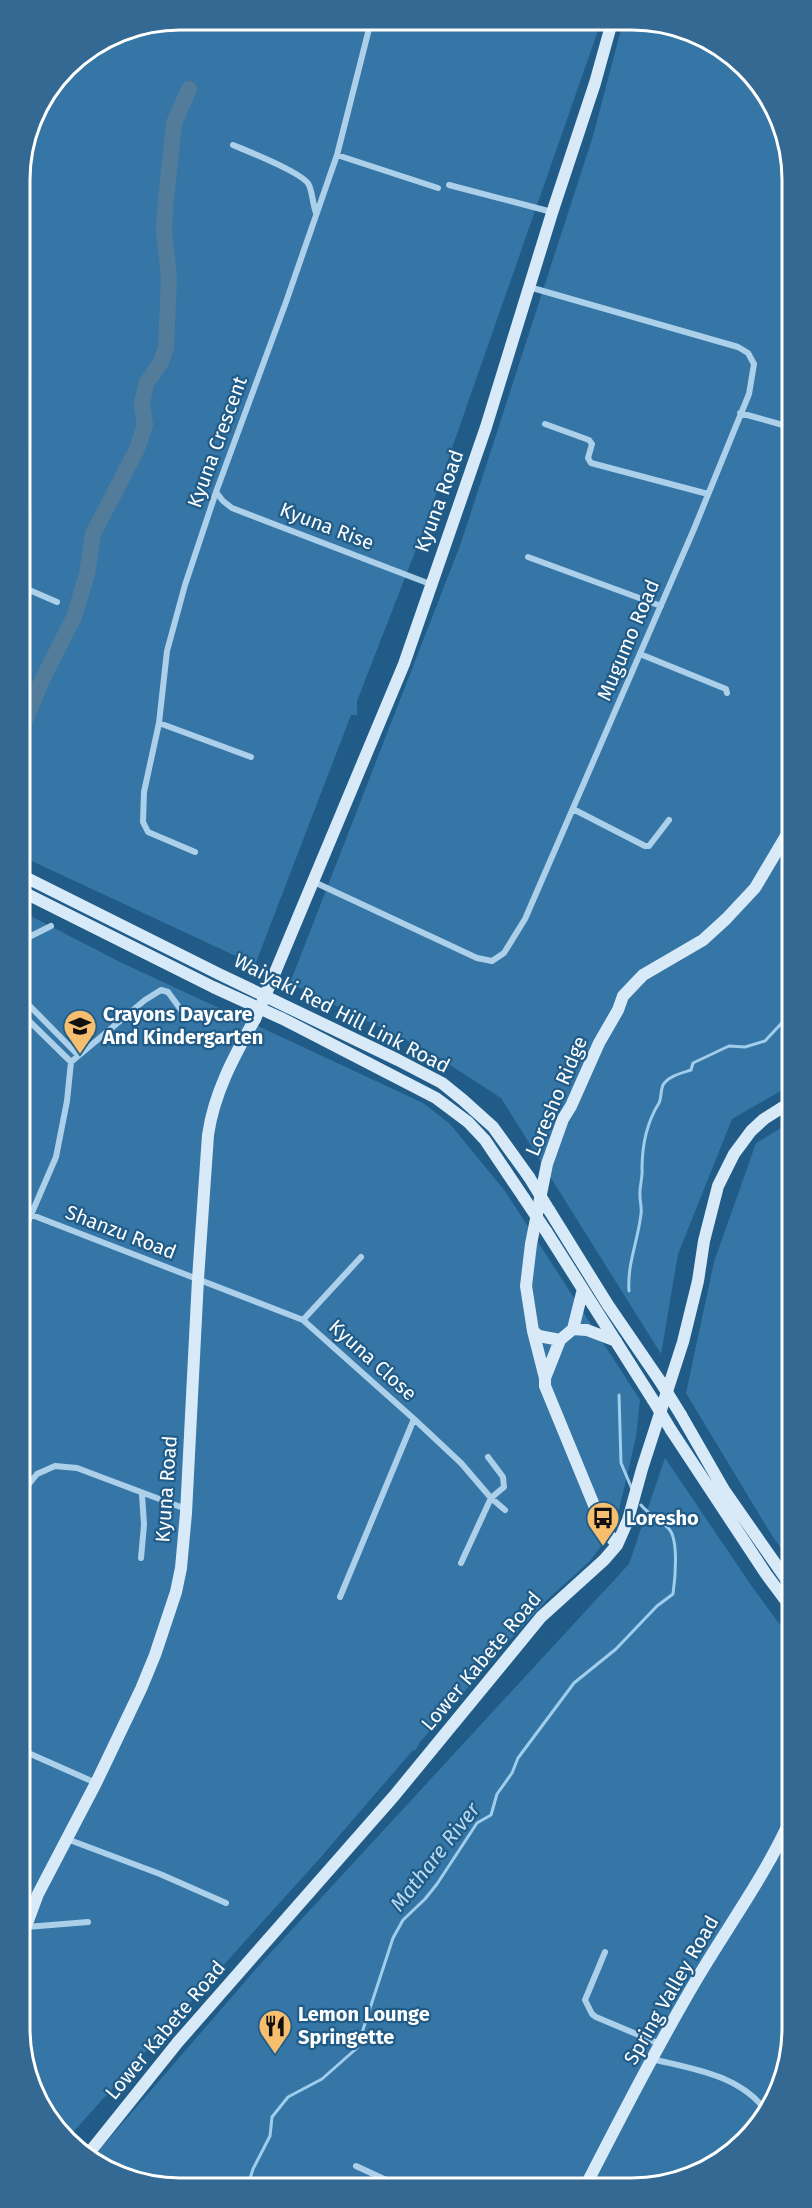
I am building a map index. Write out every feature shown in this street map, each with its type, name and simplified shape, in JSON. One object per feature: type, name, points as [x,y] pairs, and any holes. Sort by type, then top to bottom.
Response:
[{"type":"main road","name":"Kyuna Road","points":[[30,1917],[38,1894],[96,1783],[141,1689],[171,1612],[181,1568],[210,1119],[228,1070],[255,1019],[314,882],[404,664],[486,427],[552,213],[592,93],[610,30]]},
{"type":"main road","name":"Loresho Ridge","points":[[617,1545],[603,1527],[545,1386],[545,1378],[532,1331],[526,1286],[531,1244],[547,1164],[563,1119],[623,996],[643,975],[703,940],[732,913],[755,888],[782,842]]},
{"type":"main road","name":"Waiyaki Red Hill Link Road","points":[[30,879],[398,1060],[441,1083],[493,1127],[529,1177],[608,1305],[660,1381],[724,1490],[782,1572]]},
{"type":"main road","name":"Waiyaki Red Hill Link Road","points":[[30,896],[213,987],[291,1023],[436,1098],[468,1122],[485,1140],[546,1231],[671,1430],[782,1596]]},
{"type":"main road","name":"Lower Kabete Road","points":[[91,2149],[178,2042],[394,1796],[541,1617],[604,1560],[617,1545],[628,1520],[683,1342],[698,1281],[704,1240],[720,1180],[734,1154],[751,1131],[782,1108]]},
{"type":"main road","points":[[545,1378],[560,1340],[573,1329],[583,1289]]},
{"type":"main road","points":[[573,1329],[587,1330],[616,1341]]},
{"type":"main road","points":[[532,1331],[539,1336],[560,1340]]},
{"type":"main road","name":"Spring Valley Road","points":[[590,2178],[652,2059],[699,1977],[765,1871],[782,1836]]},
{"type":"street","name":"Kyuna Crescent","points":[[195,852],[148,832],[143,822],[146,783],[159,723],[167,651],[216,492],[337,155],[369,30]]},
{"type":"street","points":[[233,145],[289,170],[307,181],[311,187],[311,199],[316,214]]},
{"type":"street","points":[[337,155],[438,188]]},
{"type":"street","points":[[449,185],[552,213]]},
{"type":"street","name":"Mugumo Road","points":[[314,882],[477,958],[492,961],[504,953],[525,919],[661,606],[749,394],[754,364],[748,353],[738,347],[529,287]]},
{"type":"street","points":[[740,413],[782,425]]},
{"type":"street","points":[[545,424],[589,440],[592,444],[588,458],[591,463],[708,495]]},
{"type":"street","name":"Kyuna Rise","points":[[216,492],[232,507],[430,584]]},
{"type":"street","points":[[528,557],[661,606]]},
{"type":"street","points":[[30,590],[57,603]]},
{"type":"street","points":[[640,654],[726,689],[727,693]]},
{"type":"street","points":[[159,723],[251,757]]},
{"type":"street","points":[[573,809],[645,846],[649,846],[669,820]]},
{"type":"street","points":[[30,936],[51,926]]},
{"type":"street","points":[[74,1058],[145,1000],[161,990],[168,992],[184,1014]]},
{"type":"street","points":[[30,1007],[74,1058]]},
{"type":"street","points":[[30,1021],[74,1058]]},
{"type":"street","name":"Shanzu Road","points":[[30,1219],[51,1172],[60,1142],[74,1058]]},
{"type":"street","name":"Shanzu Road","points":[[32,1215],[198,1279]]},
{"type":"street","points":[[303,1320],[361,1257]]},
{"type":"street","name":"Kyuna Close","points":[[198,1279],[303,1320],[414,1419],[340,1598]]},
{"type":"street","points":[[414,1419],[468,1470],[491,1498],[505,1510]]},
{"type":"street","points":[[461,1563],[491,1498],[504,1486],[503,1477],[488,1457]]},
{"type":"street","points":[[30,1483],[36,1474],[55,1466],[77,1468],[186,1509]]},
{"type":"street","points":[[141,1557],[144,1525],[142,1494]]},
{"type":"street","points":[[30,1754],[96,1783]]},
{"type":"street","points":[[66,1838],[160,1874],[226,1903]]},
{"type":"street","points":[[30,1931],[88,1922]]},
{"type":"street","points":[[605,1952],[585,2000],[589,2009],[596,2017],[661,2044]]},
{"type":"street","points":[[652,2059],[729,2080],[750,2093],[761,2105]]},
{"type":"street","points":[[356,2166],[382,2178]]},
{"type":"shaded area","points":[[598,30],[422,534],[357,701],[357,715],[351,715],[255,965],[30,860],[30,171],[38,132],[55,97],[81,67],[105,50],[123,41],[161,31]]},
{"type":"shaded area","points":[[621,30],[651,31],[680,38],[698,46],[715,55],[738,74],[757,97],[766,114],[774,132],[781,161],[782,1090],[732,1119],[678,1254],[661,1354],[501,1098],[430,1052],[290,983],[461,543],[593,136]]},
{"type":"shaded area","points":[[30,916],[120,962],[423,1103],[450,1124],[505,1191],[640,1400],[636,1437],[615,1527],[590,1561],[549,1598],[496,1655],[320,1858],[73,2133],[50,2103],[41,2085],[31,2047],[30,2028]]},
{"type":"shaded area","points":[[782,1127],[782,1549],[686,1393],[714,1262],[756,1143]]},
{"type":"shaded area","points":[[665,1458],[782,1627],[782,2037],[771,2085],[762,2103],[745,2127],[715,2153],[689,2167],[651,2177],[632,2178],[180,2178],[141,2173],[123,2167],[97,2153],[263,1961],[629,1564]]},
{"type":"waterway","points":[[30,709],[74,617],[87,574],[93,534],[137,449],[145,425],[142,404],[146,384],[161,362],[166,348],[169,279],[164,228],[166,199],[174,123],[189,89]]},
{"type":"waterway","points":[[629,1291],[631,1262],[640,1224],[644,1143],[651,1118],[660,1101],[663,1085],[672,1077],[691,1070],[693,1063],[729,1046],[745,1047],[765,1041],[782,1023]]},
{"type":"waterway","points":[[619,1395],[621,1463],[632,1489]]},
{"type":"waterway","name":"Mathare River","points":[[250,2178],[270,2136],[272,2117],[288,2097],[322,2079],[357,2048],[393,1938],[403,1920],[437,1884],[477,1823],[491,1815],[497,1794],[512,1773],[518,1758],[574,1683],[616,1649],[657,1606],[673,1594],[676,1560],[672,1534],[641,1505]]},
{"type":"place","name":"Crayons Daycare And Kindergarten","points":[[80,1055]]},
{"type":"place","name":"Loresho","points":[[603,1547]]},
{"type":"place","name":"Lemon Lounge Springette","points":[[275,2055]]}]
